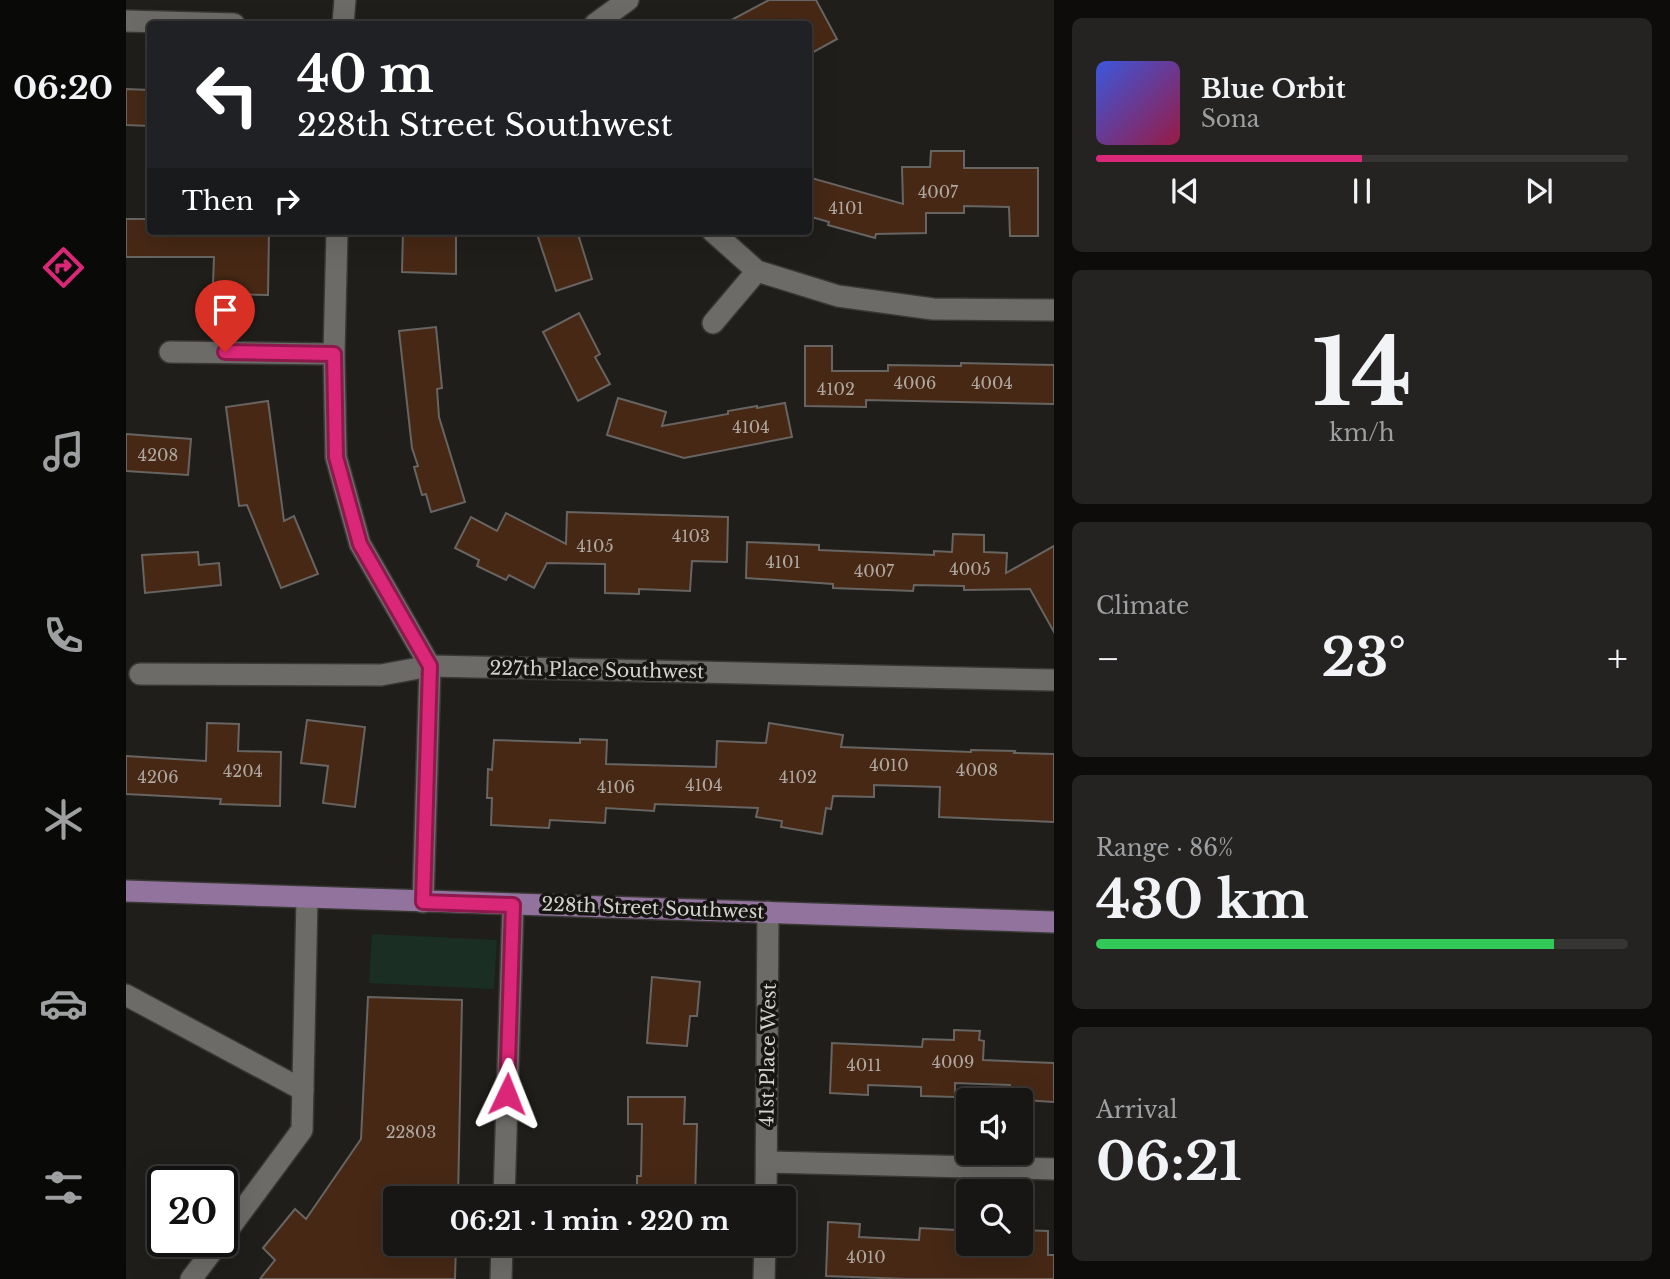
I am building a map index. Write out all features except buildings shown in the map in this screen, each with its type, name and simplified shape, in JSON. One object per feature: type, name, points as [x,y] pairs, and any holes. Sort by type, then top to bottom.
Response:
[{"type":"main road","name":"228th Street Southwest","points":[[126,891],[1054,922]]},
{"type":"street","points":[[342,21],[345,0]]},
{"type":"street","points":[[599,21],[628,0]]},
{"type":"street","points":[[126,21],[147,22]]},
{"type":"street","points":[[337,235],[334,354],[336,457],[360,544],[430,666],[423,902]]},
{"type":"street","points":[[716,235],[757,271],[838,296],[933,309],[1054,310]]},
{"type":"street","points":[[713,323],[757,271]]},
{"type":"street","points":[[170,352],[334,354]]},
{"type":"street","name":"227th Place Southwest","points":[[140,674],[381,675],[430,666],[1054,680]]},
{"type":"street","points":[[238,1216],[302,1130],[307,898]]},
{"type":"street","points":[[503,1186],[513,905]]},
{"type":"street","name":"41st Place West","points":[[766,1186],[768,912]]},
{"type":"street","points":[[126,995],[303,1090]]},
{"type":"street","points":[[767,1162],[1054,1169]]},
{"type":"street","points":[[501,1279],[502,1256]]},
{"type":"street","points":[[764,1279],[765,1256]]},
{"type":"street","points":[[191,1279],[208,1257]]},
{"type":"green space","points":[[372,934],[497,940],[494,989],[369,983]]},
{"type":"route","points":[[225,352],[334,354],[336,457],[360,544],[430,666],[423,902],[513,905],[507,1094]]}]
